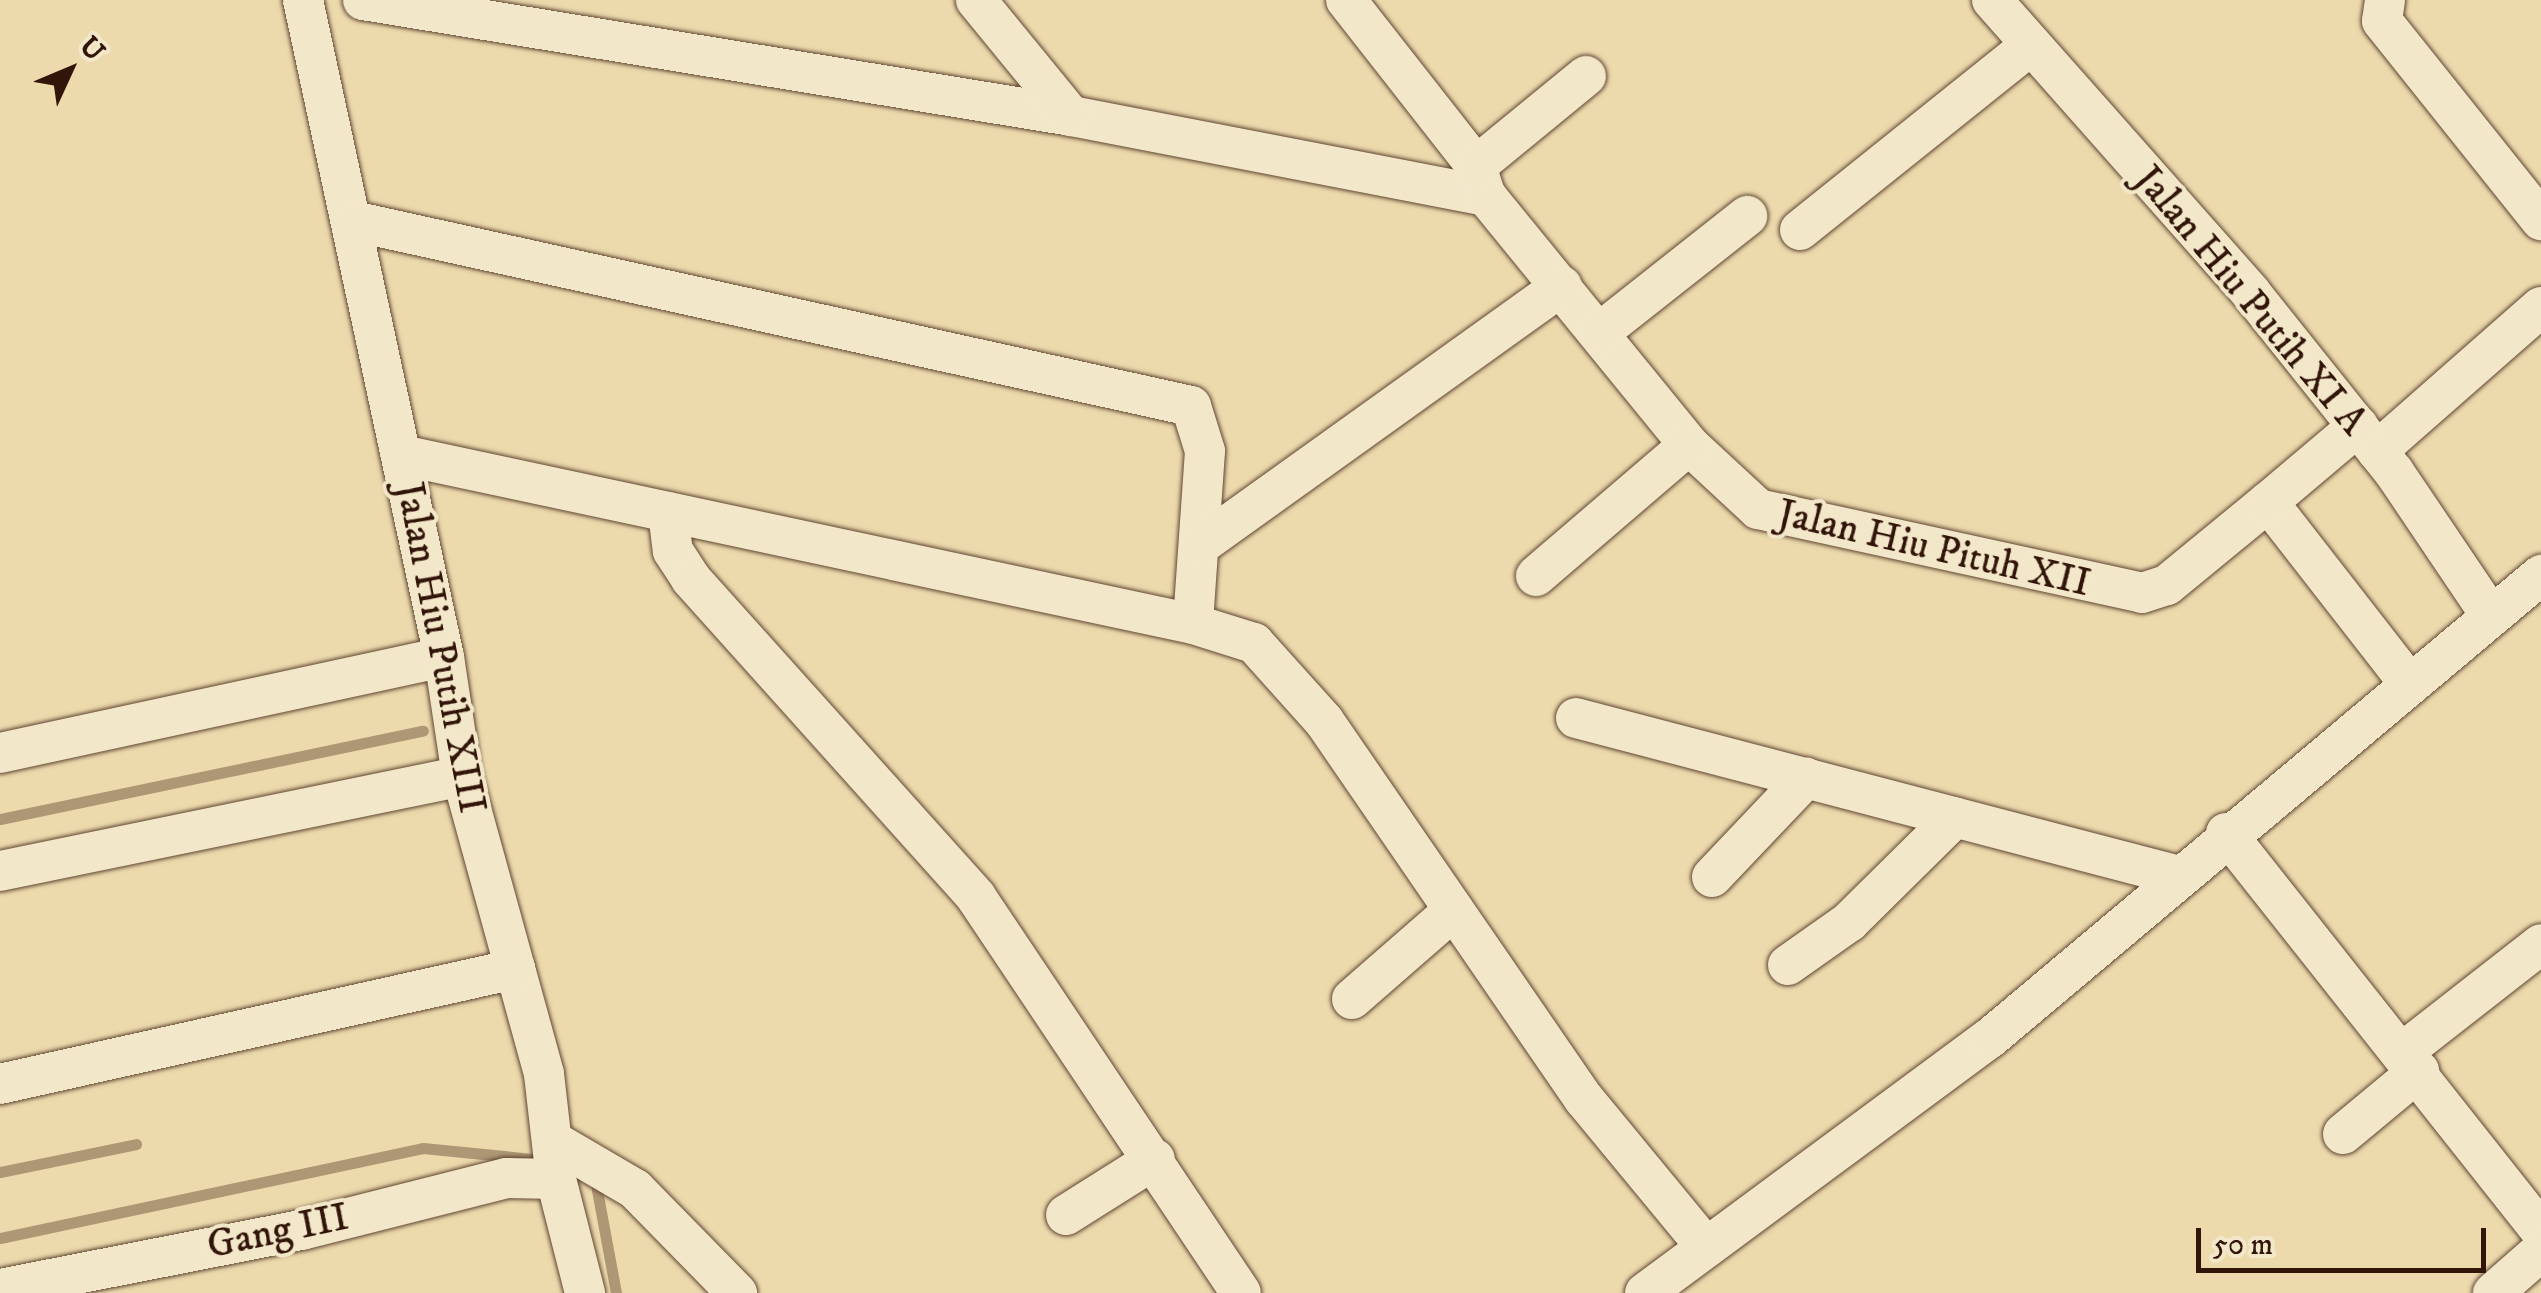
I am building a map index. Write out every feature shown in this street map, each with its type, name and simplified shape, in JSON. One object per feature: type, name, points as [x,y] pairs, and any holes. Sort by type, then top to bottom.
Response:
[{"type":"street","name":"Jalan Hiu Putih XIII","points":[[303,0],[444,657],[462,776],[516,969],[584,1293]]},
{"type":"street","points":[[363,0],[1481,181],[1586,76]]},
{"type":"street","points":[[976,0],[1071,116]]},
{"type":"street","name":"Jalan Hiu Pituh XII","points":[[1346,0],[1481,181],[1689,446],[1758,510],[2124,593],[2166,585],[2268,502],[2368,439],[2541,307]]},
{"type":"street","name":"Jalan Hiu Putih XI A","points":[[1992,0],[2251,293],[2368,439],[2491,616]]},
{"type":"street","points":[[2385,0],[2382,22],[2541,220]]},
{"type":"street","points":[[1800,230],[2030,46]]},
{"type":"street","points":[[1599,333],[1746,216]]},
{"type":"street","points":[[353,221],[1191,406],[1205,435],[1192,624]]},
{"type":"street","points":[[1200,544],[1562,286]]},
{"type":"street","points":[[1536,576],[1689,446]]},
{"type":"street","points":[[401,455],[1192,624],[1254,643],[1324,721],[1584,1099],[1706,1247]]},
{"type":"street","points":[[2268,502],[2409,683]]},
{"type":"street","points":[[668,512],[673,551],[691,579],[976,897],[1155,1159],[1241,1293]]},
{"type":"street","points":[[1645,1293],[1990,1038],[2226,834],[2541,575]]},
{"type":"street","points":[[0,753],[444,657]]},
{"type":"street","points":[[1576,718],[2179,876]]},
{"type":"street","points":[[0,871],[462,776]]},
{"type":"street","points":[[1712,877],[1806,778]]},
{"type":"street","points":[[1788,965],[1849,922],[1955,818]]},
{"type":"street","points":[[2226,834],[2541,1230]]},
{"type":"street","points":[[1352,998],[1454,910]]},
{"type":"street","points":[[2343,1134],[2411,1062],[2541,944]]},
{"type":"street","points":[[0,1084],[516,969]]},
{"type":"street","points":[[1066,1216],[1155,1159]]},
{"type":"street","points":[[554,1160],[634,1189],[737,1293]]},
{"type":"street","name":"Gang III","points":[[0,1289],[301,1230],[507,1178],[554,1160]]},
{"type":"street","points":[[2493,1293],[2541,1251]]},
{"type":"waterway","points":[[0,819],[423,731]]},
{"type":"waterway","points":[[0,1172],[136,1144]]},
{"type":"waterway","points":[[0,1238],[423,1148],[544,1160]]},
{"type":"waterway","points":[[594,1174],[616,1293]]}]
